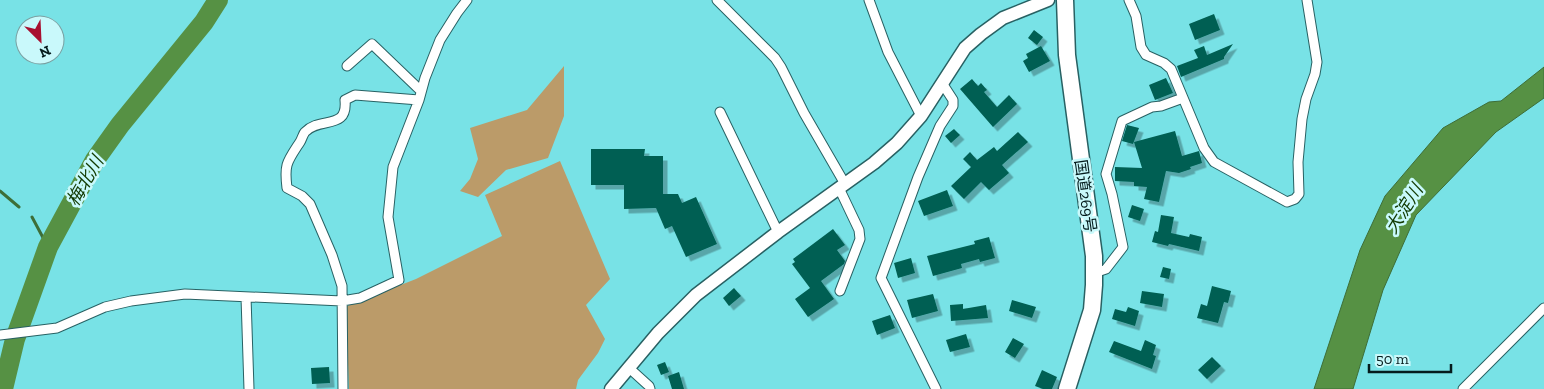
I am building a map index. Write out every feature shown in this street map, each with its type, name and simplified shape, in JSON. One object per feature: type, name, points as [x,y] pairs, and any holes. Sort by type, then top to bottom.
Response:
[{"type":"highway","name":"国道269号","points":[[1065,0],[1067,55],[1094,256],[1092,310],[1067,389]]},
{"type":"street","points":[[0,335],[57,328],[105,307],[138,300],[185,294],[342,301],[360,298],[400,280],[388,217],[393,167],[440,40],[467,0]]},
{"type":"street","points":[[717,0],[768,50],[781,67],[842,186],[859,230],[860,239],[840,291]]},
{"type":"street","points":[[869,0],[888,52],[921,116]]},
{"type":"street","points":[[611,389],[628,367],[696,295],[778,232],[874,164],[897,144],[921,116],[966,48],[981,34],[1003,18],[1048,0]]},
{"type":"street","points":[[1129,0],[1136,16],[1141,47],[1146,55],[1164,63],[1171,69],[1204,148],[1214,162],[1287,202],[1295,199],[1298,194],[1298,162],[1302,119],[1317,62],[1307,0]]},
{"type":"street","points":[[347,66],[372,44],[420,96]]},
{"type":"street","points":[[936,389],[882,278],[932,142],[953,106],[953,100],[942,83]]},
{"type":"street","points":[[343,389],[342,286],[332,255],[306,199],[287,188],[285,166],[305,132],[319,124],[334,121],[344,115],[346,109],[345,100],[349,96],[420,96]]},
{"type":"street","points":[[1094,273],[1106,269],[1123,247],[1106,174],[1122,121],[1152,107],[1162,106],[1183,98]]},
{"type":"street","points":[[720,112],[778,232]]},
{"type":"street","points":[[246,297],[249,389]]},
{"type":"street","points":[[1463,389],[1544,308]]},
{"type":"street","points":[[628,367],[650,389]]},
{"type":"shaded area","points":[[564,66],[564,116],[548,158],[506,170],[478,197],[460,191],[470,179],[478,159],[470,128],[527,110]]},
{"type":"shaded area","points":[[560,161],[610,279],[586,305],[605,339],[598,353],[578,380],[576,389],[349,389],[347,306],[416,279],[502,236],[485,195]]},
{"type":"water","name":"大淀川","points":[[1544,67],[1544,98],[1496,132],[1416,215],[1383,290],[1353,389],[1314,389],[1360,250],[1385,196],[1443,128],[1489,102],[1501,101]]},
{"type":"building","points":[[1214,14],[1220,30],[1195,40],[1189,24]]},
{"type":"building","points":[[1034,30],[1043,37],[1037,45],[1028,38]]},
{"type":"building","points":[[1233,44],[1224,59],[1181,77],[1177,66],[1198,58],[1194,50],[1204,46],[1207,55]]},
{"type":"building","points":[[1041,46],[1050,61],[1029,72],[1023,61],[1028,58],[1026,54]]},
{"type":"building","points":[[1166,78],[1173,93],[1155,100],[1149,85]]},
{"type":"building","points":[[972,79],[978,86],[981,83],[987,90],[984,92],[997,107],[1009,95],[1017,104],[993,127],[960,89]]},
{"type":"building","points":[[1127,125],[1139,128],[1133,144],[1122,141]]},
{"type":"building","points":[[954,129],[960,135],[951,143],[945,136]]},
{"type":"building","points":[[1175,131],[1182,156],[1199,151],[1202,163],[1179,173],[1166,171],[1159,202],[1144,199],[1147,187],[1134,186],[1134,182],[1115,181],[1115,167],[1142,168],[1134,142]]},
{"type":"building","points":[[1018,132],[1028,142],[1002,165],[1009,173],[989,190],[981,182],[964,199],[951,186],[971,167],[963,159],[970,152],[977,160],[994,147],[997,151]]},
{"type":"building","points":[[591,149],[645,149],[644,156],[663,156],[663,194],[678,194],[682,203],[696,197],[717,244],[686,257],[672,226],[665,229],[656,208],[624,209],[624,185],[591,185]]},
{"type":"building","points":[[947,190],[953,206],[924,216],[918,201]]},
{"type":"building","points":[[1132,205],[1144,209],[1140,221],[1128,217]]},
{"type":"building","points":[[1161,215],[1174,217],[1171,233],[1189,237],[1190,234],[1202,237],[1199,251],[1152,242],[1155,231],[1158,232]]},
{"type":"building","points":[[833,229],[845,245],[837,250],[845,261],[844,264],[821,281],[834,299],[808,317],[795,299],[810,288],[792,264],[795,262],[793,259]]},
{"type":"building","points":[[989,237],[995,258],[980,262],[979,259],[961,264],[962,268],[933,276],[927,256],[975,244],[974,241]]},
{"type":"building","points":[[911,258],[915,273],[898,278],[894,263]]},
{"type":"building","points":[[1163,267],[1171,269],[1169,279],[1160,277]]},
{"type":"building","points":[[1212,286],[1231,291],[1228,303],[1224,302],[1218,323],[1197,318],[1201,304],[1207,306]]},
{"type":"building","points":[[734,288],[741,296],[729,306],[723,298]]},
{"type":"building","points":[[1142,291],[1164,294],[1162,307],[1140,303]]},
{"type":"building","points":[[933,294],[938,311],[912,318],[907,300]]},
{"type":"building","points":[[1012,300],[1036,307],[1032,318],[1009,311]]},
{"type":"building","points":[[963,304],[963,309],[986,305],[988,318],[951,321],[950,305]]},
{"type":"building","points":[[1128,307],[1139,311],[1135,326],[1112,319],[1115,309],[1126,312]]},
{"type":"building","points":[[890,315],[895,328],[877,335],[872,321]]},
{"type":"building","points":[[966,334],[970,347],[950,352],[946,340]]},
{"type":"building","points":[[1013,338],[1024,344],[1015,358],[1005,352]]},
{"type":"building","points":[[1145,340],[1156,345],[1153,355],[1156,356],[1152,369],[1109,352],[1114,341],[1141,351]]},
{"type":"building","points":[[1212,357],[1221,366],[1207,379],[1198,370]]},
{"type":"building","points":[[665,362],[669,372],[661,375],[657,365]]},
{"type":"building","points":[[329,367],[330,383],[312,384],[311,368]]},
{"type":"building","points":[[1042,370],[1057,377],[1052,389],[1043,389],[1035,386]]},
{"type":"building","points":[[679,372],[684,389],[672,389],[668,376]]},
{"type":"waterway","name":"梅北川","points":[[3,389],[15,339],[48,247],[95,160],[120,125],[204,22],[218,0]]},
{"type":"waterway","points":[[0,191],[19,207]]},
{"type":"waterway","points":[[32,217],[48,247]]}]
